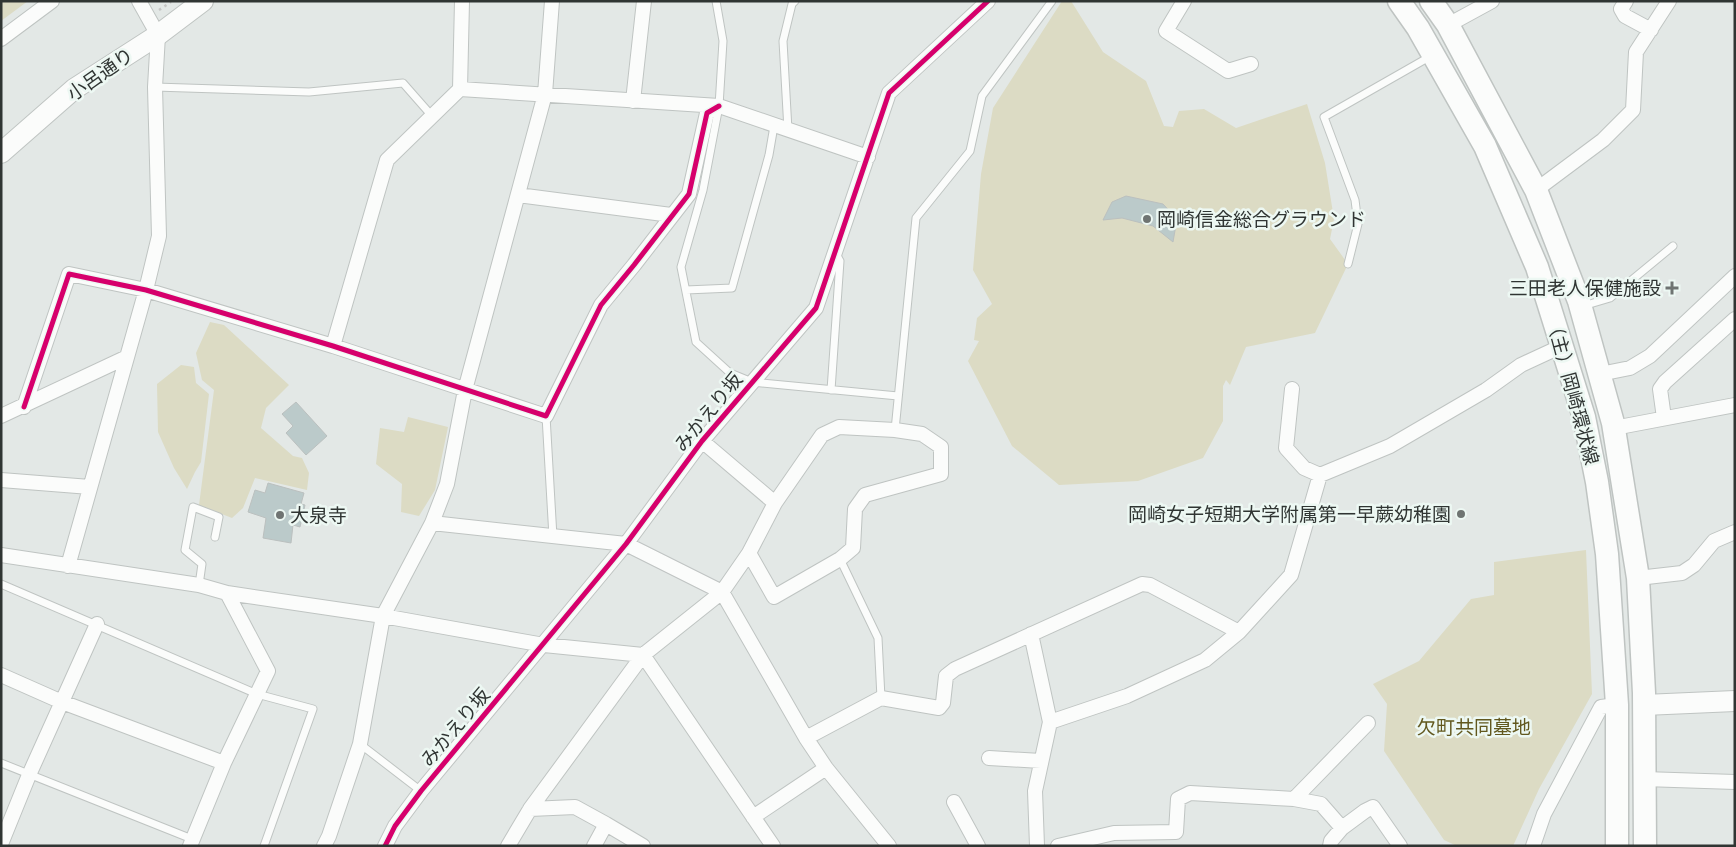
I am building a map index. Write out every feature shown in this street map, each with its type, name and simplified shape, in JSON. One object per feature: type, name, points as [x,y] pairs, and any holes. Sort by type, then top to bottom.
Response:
[{"type":"main road","name":"（主）岡崎環状線","points":[[1399,1],[1418,28],[1485,146],[1537,267],[1584,417],[1598,491],[1607,554],[1617,704],[1618,846]]},
{"type":"main road","name":"（主）岡崎環状線","points":[[1431,1],[1448,25],[1536,190],[1581,307],[1614,428],[1638,578],[1644,705],[1645,846]]},
{"type":"street","points":[[1,39],[52,1]]},
{"type":"street","points":[[68,566],[146,290],[159,236],[155,87],[158,35],[139,1]]},
{"type":"street","name":"小呂通り","points":[[1,153],[74,89],[158,35],[203,1]]},
{"type":"street","points":[[333,346],[387,160],[460,89],[462,1]]},
{"type":"street","points":[[324,846],[360,744],[382,616],[432,523],[447,484],[465,390],[545,94],[552,1]]},
{"type":"street","points":[[633,101],[644,1]]},
{"type":"street","name":"みかえり坂","points":[[385,846],[395,826],[421,791],[626,544],[702,441],[816,308],[834,250],[889,93],[988,1]]},
{"type":"street","points":[[1184,1],[1166,31],[1228,71],[1251,64]]},
{"type":"street","points":[[1448,25],[1492,1]]},
{"type":"street","points":[[1626,1],[1621,9],[1625,16],[1651,30]]},
{"type":"street","points":[[1536,190],[1604,140],[1633,110],[1636,52],[1669,1]]},
{"type":"street","points":[[460,89],[719,106],[868,157]]},
{"type":"street","points":[[24,407],[69,274],[146,290],[333,346],[546,416],[601,305],[689,194],[707,113],[719,106]]},
{"type":"street","points":[[518,195],[671,215]]},
{"type":"street","points":[[1600,374],[1630,368],[1650,356],[1735,276]]},
{"type":"street","points":[[1664,418],[1660,389],[1665,382],[1735,319]]},
{"type":"street","points":[[1292,389],[1286,448],[1304,468],[1320,475],[1390,446],[1486,390],[1521,365],[1562,346]]},
{"type":"street","points":[[1,416],[24,407],[127,357]]},
{"type":"street","points":[[1614,428],[1735,405]]},
{"type":"street","points":[[508,846],[530,809],[643,655],[722,592],[749,553],[775,503],[822,436],[839,427],[895,430],[922,434],[941,447],[941,474],[865,494],[855,509],[853,548],[840,559],[774,597],[749,553]]},
{"type":"street","points":[[702,441],[775,503]]},
{"type":"street","points":[[1050,722],[1127,696],[1205,660],[1239,632],[1291,576],[1320,475]]},
{"type":"street","points":[[1,480],[90,487]]},
{"type":"street","points":[[432,523],[626,544],[722,592],[806,738],[826,768],[889,846]]},
{"type":"street","points":[[1638,578],[1682,573],[1694,565],[1714,541],[1735,532]]},
{"type":"street","points":[[1,555],[199,585],[227,593],[382,616],[544,645],[643,655]]},
{"type":"street","points":[[806,738],[882,698],[938,708],[943,703],[946,676],[955,669],[1142,584],[1150,585],[1239,632]]},
{"type":"street","points":[[191,843],[224,763],[268,671],[227,593]]},
{"type":"street","points":[[1,844],[29,775],[97,624]]},
{"type":"street","points":[[1031,634],[1050,722],[1035,791],[1037,846]]},
{"type":"street","points":[[643,655],[772,846]]},
{"type":"street","points":[[1,675],[62,702],[224,763]]},
{"type":"street","points":[[1644,705],[1735,702]]},
{"type":"street","points":[[1533,846],[1544,814],[1601,707],[1617,704]]},
{"type":"street","points":[[1294,799],[1368,723]]},
{"type":"street","points":[[990,758],[1041,761]]},
{"type":"street","points":[[753,817],[826,768]]},
{"type":"street","points":[[1644,779],[1735,782]]},
{"type":"street","points":[[1058,846],[1114,833],[1176,832],[1178,799],[1190,793],[1294,799],[1321,804],[1342,828]]},
{"type":"street","points":[[954,802],[978,846]]},
{"type":"street","points":[[1330,846],[1331,841],[1342,828],[1374,806],[1400,846]]},
{"type":"street","points":[[530,809],[575,807],[643,846]]},
{"type":"street","points":[[594,846],[606,824]]},
{"type":"lane","points":[[716,1],[723,41],[719,106],[703,190],[681,266],[696,342],[730,373],[752,382],[898,396]]},
{"type":"lane","points":[[788,130],[783,41],[792,4],[795,1]]},
{"type":"lane","points":[[895,430],[916,218],[970,151],[982,96],[1052,1]]},
{"type":"lane","points":[[1348,264],[1358,224],[1355,200],[1324,117],[1433,55]]},
{"type":"lane","points":[[155,87],[309,92],[404,83],[432,116]]},
{"type":"lane","points":[[686,290],[732,288],[769,154],[774,126]]},
{"type":"lane","points":[[1581,307],[1610,298],[1673,246]]},
{"type":"lane","points":[[831,390],[840,261],[834,250]]},
{"type":"lane","points":[[546,416],[553,536]]},
{"type":"lane","points":[[199,585],[202,564],[185,550],[192,507],[219,517],[215,537]]},
{"type":"lane","points":[[840,559],[878,638],[882,698]]},
{"type":"lane","points":[[1,584],[256,694],[313,709],[264,846]]},
{"type":"lane","points":[[360,744],[421,791]]},
{"type":"lane","points":[[1,763],[191,843]]},
{"type":"green space","points":[[1,1],[28,1],[1,21]]},
{"type":"green space","name":"岡崎信金総合グラウンド","points":[[1062,1],[1071,1],[1103,52],[1146,81],[1164,126],[1173,127],[1179,111],[1204,109],[1236,128],[1307,104],[1325,163],[1334,219],[1330,239],[1348,264],[1315,333],[1246,347],[1230,385],[1226,380],[1223,386],[1223,421],[1203,458],[1138,481],[1059,485],[1012,446],[968,361],[979,341],[974,340],[977,318],[992,304],[973,270],[981,174],[993,108]]},
{"type":"green space","points":[[210,322],[224,325],[289,385],[266,408],[261,428],[293,456],[302,458],[309,473],[307,490],[255,478],[243,508],[232,518],[199,505],[214,390],[202,380],[196,353]]},
{"type":"green space","points":[[181,365],[194,367],[196,383],[209,394],[201,462],[187,489],[174,468],[158,432],[157,384]]},
{"type":"green space","points":[[408,417],[448,427],[435,490],[419,516],[401,512],[402,484],[376,464],[380,428],[404,432]]},
{"type":"green space","name":"欠町共同墓地","points":[[1586,550],[1592,694],[1539,789],[1513,846],[1457,846],[1444,840],[1384,751],[1387,704],[1373,684],[1419,661],[1471,599],[1494,595],[1494,562]]},
{"type":"building","points":[[1126,196],[1163,204],[1177,219],[1173,242],[1153,226],[1122,218],[1103,220],[1112,202]]},
{"type":"building","points":[[296,402],[327,436],[306,455],[286,433],[293,426],[282,414]]},
{"type":"building","name":"大泉寺","points":[[268,483],[304,493],[301,504],[305,505],[300,527],[293,525],[291,543],[263,538],[266,518],[248,512],[255,490],[265,493]]},
{"type":"cycle path","points":[[385,846],[395,826],[421,791],[626,544],[702,441],[816,308],[889,93],[988,1]]},
{"type":"cycle path","points":[[24,407],[69,274],[146,290],[333,346],[546,416],[601,305],[689,194],[707,113],[719,106]]},
{"type":"place","name":"岡崎信金総合グラウンド","points":[[1147,219]]},
{"type":"place","name":"三田老人保健施設","points":[[1672,288]]},
{"type":"place","name":"岡崎女子短期大学附属第一早蕨幼稚園","points":[[1461,514]]},
{"type":"place","name":"大泉寺","points":[[280,515]]}]
